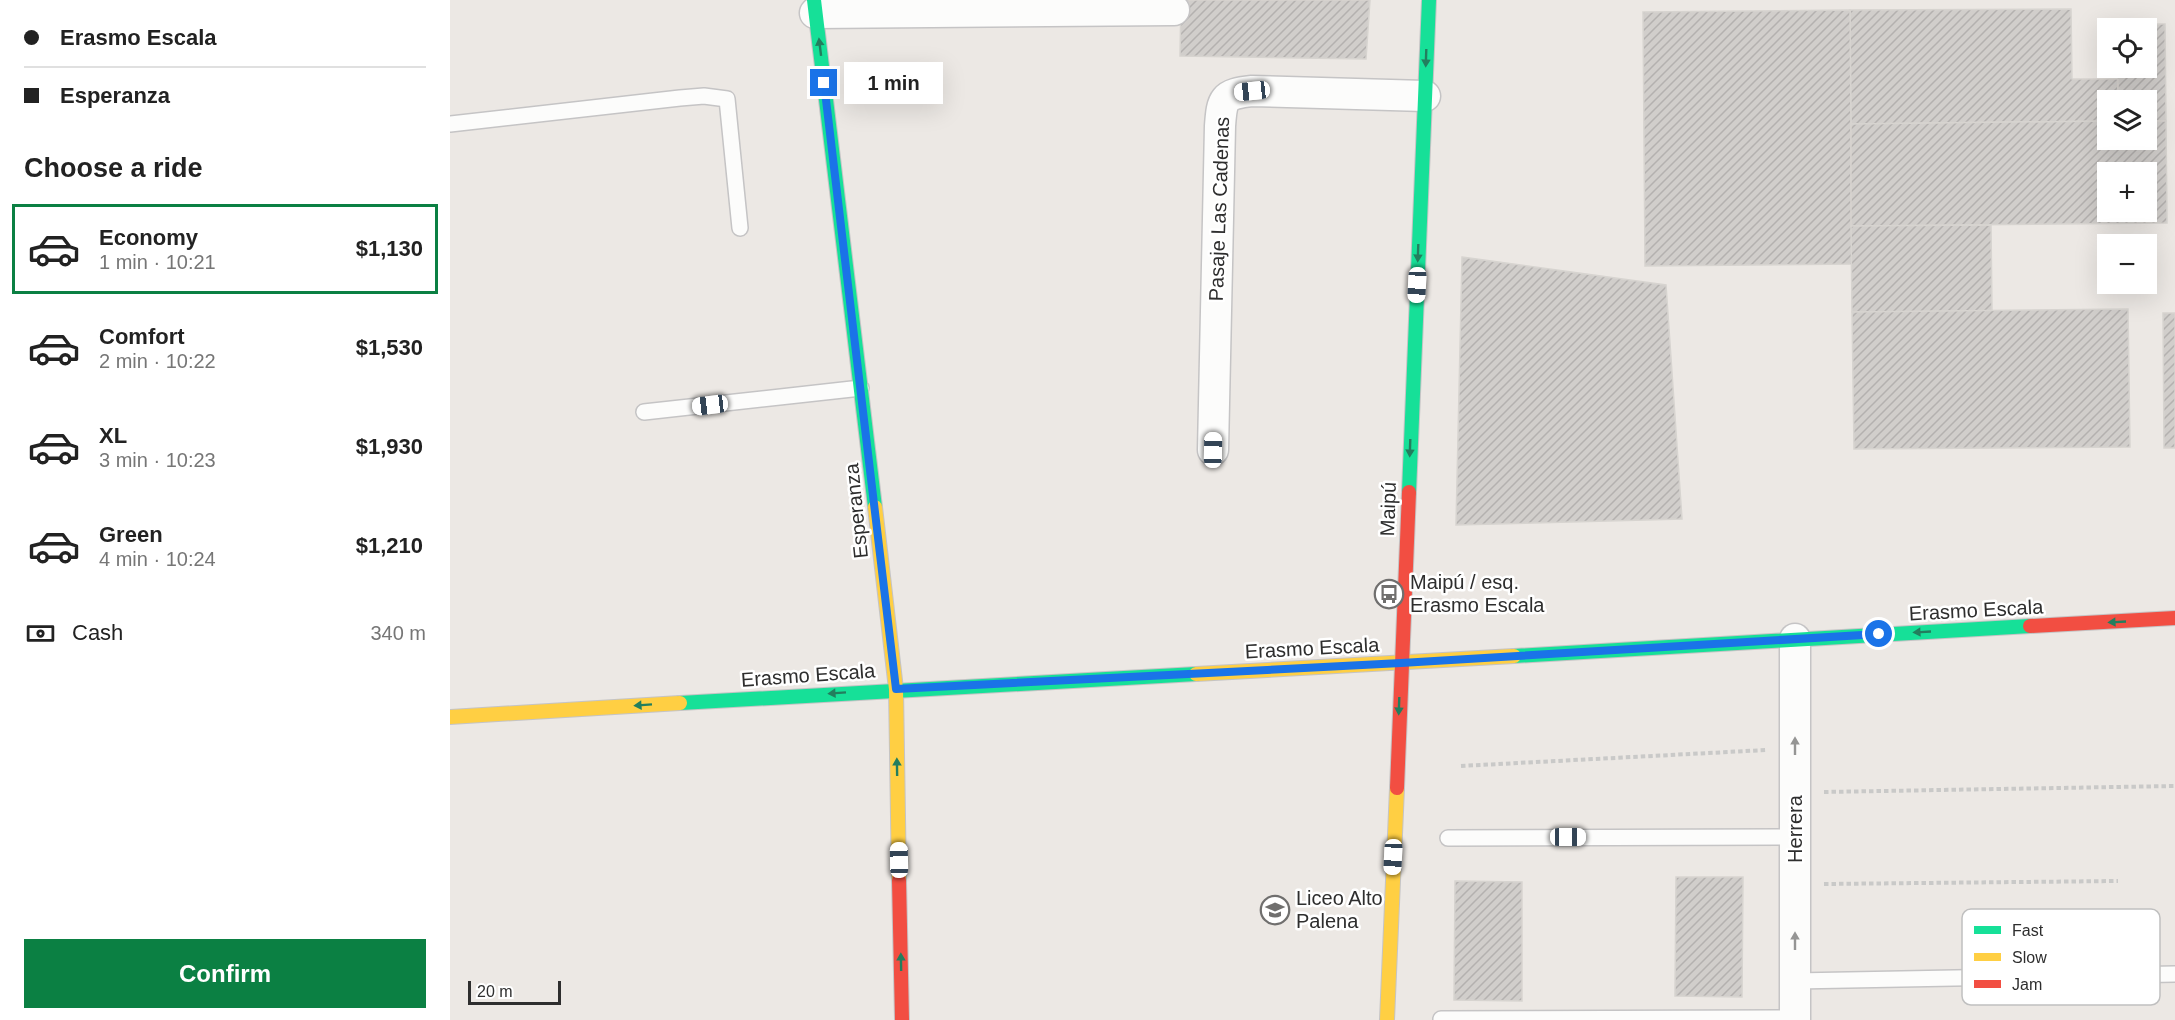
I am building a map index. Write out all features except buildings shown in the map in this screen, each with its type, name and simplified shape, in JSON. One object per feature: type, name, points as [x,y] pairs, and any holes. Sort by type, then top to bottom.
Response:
[{"type":"street","name":"Maipú","points":[[1387,1020],[1429,0]]},
{"type":"street","points":[[815,6],[1174,10]]},
{"type":"street","name":"Esperanza","points":[[815,6],[896,689],[902,1020]]},
{"type":"street","name":"Pasaje Las Cadenas","points":[[1213,450],[1220,126],[1224,99],[1230,94],[1252,91],[1425,96]]},
{"type":"street","name":"Erasmo Escala","points":[[450,717],[896,689],[1401,663],[2175,618]]},
{"type":"street","name":"Herrera","points":[[1795,639],[1795,1019]]},
{"type":"lane","points":[[450,124],[688,97],[704,96],[727,99],[740,228]]},
{"type":"lane","points":[[644,412],[861,388]]},
{"type":"lane","points":[[1448,838],[1795,837]]},
{"type":"lane","points":[[2160,974],[2175,974]]},
{"type":"lane","points":[[1795,981],[1962,978]]},
{"type":"lane","points":[[1441,1019],[1795,1019]]},
{"type":"path","points":[[1461,766],[1763,750]]},
{"type":"path","points":[[1839,791],[2174,786]]},
{"type":"path","points":[[1838,884],[2118,881]]},
{"type":"traffic: fast","points":[[814,0],[875,507]]},
{"type":"traffic: fast","points":[[1409,492],[1429,0]]},
{"type":"traffic: fast","points":[[1514,656],[2030,626]]},
{"type":"traffic: fast","points":[[680,703],[1196,674]]},
{"type":"traffic: slow","points":[[875,507],[896,689],[899,880]]},
{"type":"traffic: slow","points":[[1196,674],[1514,656]]},
{"type":"traffic: slow","points":[[450,717],[680,703]]},
{"type":"traffic: slow","points":[[1387,1020],[1397,788]]},
{"type":"traffic: jam","points":[[1397,788],[1409,492]]},
{"type":"traffic: jam","points":[[2030,626],[2175,618]]},
{"type":"traffic: jam","points":[[899,880],[902,1020]]},
{"type":"place","name":"Maipú / esq. Erasmo Escala","points":[[1389,594]]},
{"type":"place","name":"Liceo Alto Palena","points":[[1275,910]]},
{"type":"route","points":[[824,83],[896,689],[1401,663],[1879,634]]}]
